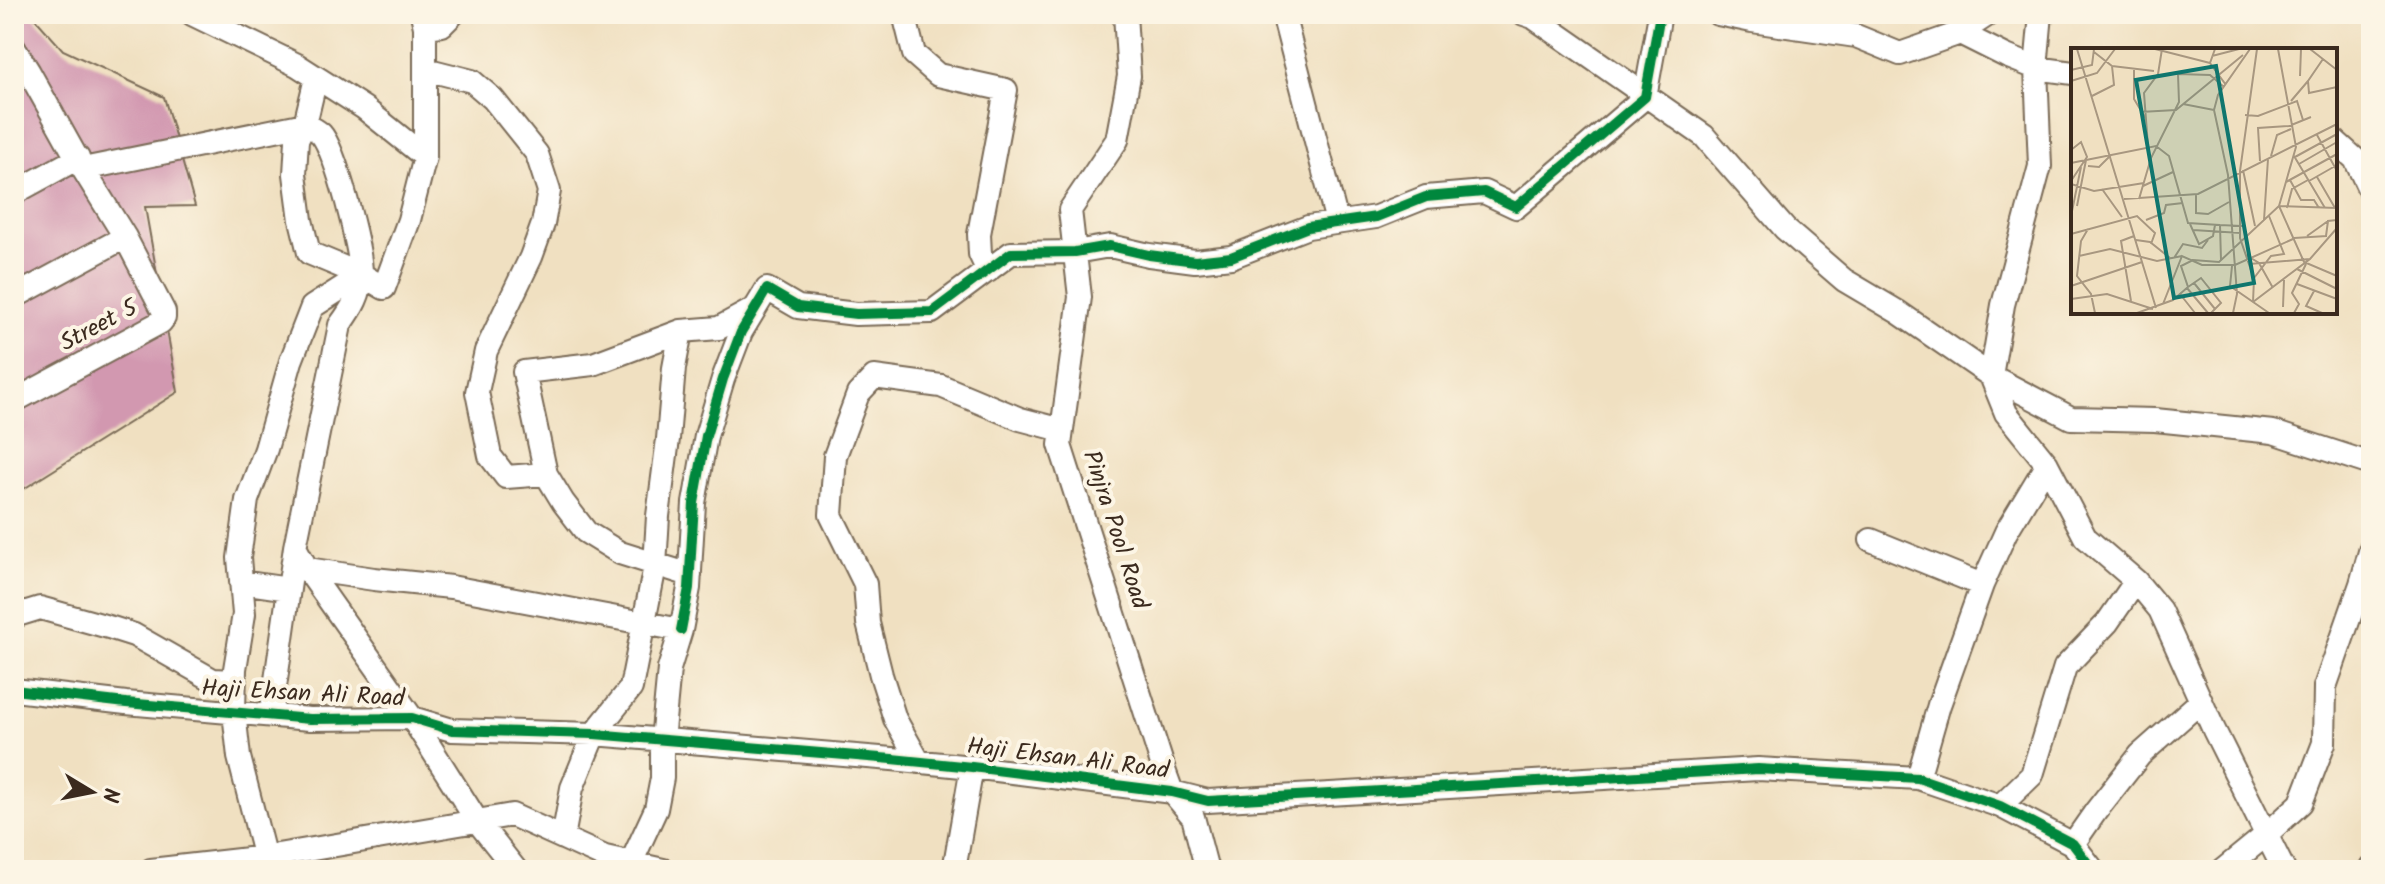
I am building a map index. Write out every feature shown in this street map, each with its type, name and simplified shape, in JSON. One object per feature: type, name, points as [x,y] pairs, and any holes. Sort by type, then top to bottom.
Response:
[{"type":"street","points":[[192,14],[297,65],[364,108],[425,157]]},
{"type":"street","points":[[316,78],[305,124],[297,140],[295,174],[309,253],[362,275],[384,288],[409,220],[425,157],[424,21],[442,25],[453,14]]},
{"type":"street","points":[[904,14],[914,54],[938,75],[1006,90],[979,234],[980,254],[988,271]]},
{"type":"street","name":"Pinjra Pool Road","points":[[1125,14],[1129,76],[1117,140],[1070,210],[1080,297],[1060,445],[1172,792],[1193,817],[1207,870]]},
{"type":"street","points":[[1283,14],[1337,222]]},
{"type":"street","points":[[1524,14],[1533,17],[1704,136],[1785,229],[1844,280],[1898,312],[1991,376],[2071,418],[2155,420],[2273,432],[2371,464]]},
{"type":"street","points":[[631,863],[656,809],[662,778],[669,669],[681,630],[690,575],[694,503],[706,436],[741,332],[767,289],[798,307],[856,314],[932,312],[1011,253],[1075,252],[1110,246],[1195,261],[1231,257],[1308,227],[1376,217],[1426,197],[1484,192],[1516,207],[1645,97],[1660,14]]},
{"type":"street","points":[[1718,14],[1856,36],[1900,54],[1960,33],[1989,14]]},
{"type":"street","points":[[2041,14],[2036,68],[2040,166],[2003,305],[1991,376],[2006,413],[2047,464],[2085,537],[2136,581],[2160,610],[2284,870]]},
{"type":"street","points":[[1960,33],[2036,68],[2071,73]]},
{"type":"street","points":[[14,48],[22,76],[81,163],[125,237],[14,297]]},
{"type":"street","points":[[425,69],[472,81],[493,99],[537,154],[549,191],[543,224],[531,257],[486,351],[477,392],[490,456],[506,477],[546,474]]},
{"type":"street","points":[[14,193],[81,163],[305,124],[321,134],[330,151],[355,229],[362,275],[355,304],[340,325],[295,547],[271,715]]},
{"type":"street","points":[[2337,143],[2355,159],[2371,193]]},
{"type":"street","name":"Street 5","points":[[14,401],[164,318],[164,312],[125,237]]},
{"type":"street","points":[[267,864],[239,757],[234,712],[244,614],[239,558],[247,500],[266,449],[291,361],[312,307],[362,275]]},
{"type":"street","points":[[690,575],[620,553],[586,532],[546,474],[524,372],[593,364],[681,331],[719,328],[754,309]]},
{"type":"street","points":[[563,838],[572,788],[594,734],[631,688],[655,566],[674,368],[681,331]]},
{"type":"street","points":[[919,762],[895,719],[881,675],[868,623],[865,584],[831,515],[835,456],[858,394],[874,377],[930,384],[1020,419],[1062,430]]},
{"type":"street","points":[[1918,778],[1939,705],[1982,585],[2006,532],[2047,464]]},
{"type":"street","points":[[1871,540],[1982,585]]},
{"type":"street","points":[[295,547],[307,569],[412,718],[477,821],[516,870]]},
{"type":"street","points":[[2223,870],[2301,803],[2324,743],[2325,687],[2366,585],[2371,548]]},
{"type":"street","points":[[307,569],[451,587],[681,630]]},
{"type":"street","points":[[2000,806],[2032,775],[2065,667],[2107,623],[2136,581]]},
{"type":"street","points":[[241,582],[289,589]]},
{"type":"street","points":[[14,616],[40,608],[112,628],[134,635],[213,680],[235,681]]},
{"type":"street","points":[[200,710],[206,676]]},
{"type":"street","name":"Haji Ehsan Ali Road","points":[[14,690],[310,719],[412,718],[452,730],[594,734],[919,762],[1172,792],[1208,801],[1758,769],[1918,778],[2000,806],[2073,844],[2093,870]]},
{"type":"street","points":[[2073,844],[2140,755],[2201,701]]},
{"type":"street","points":[[954,870],[972,767]]},
{"type":"street","points":[[151,870],[319,859],[512,815],[605,857],[663,870]]},
{"type":"building","points":[[14,14],[31,14],[63,50],[164,97],[195,206],[145,207],[178,392],[14,495]]},
{"type":"cycle path","points":[[681,630],[689,588],[694,503],[706,436],[741,332],[767,289],[798,307],[856,314],[932,312],[1011,253],[1075,252],[1110,246],[1195,261],[1231,257],[1308,227],[1376,217],[1426,197],[1484,192],[1516,207],[1645,97],[1660,14]]},
{"type":"cycle path","points":[[14,690],[310,719],[412,718],[452,730],[594,734],[892,759],[1172,792],[1208,801],[1758,769],[1918,778],[2000,806],[2073,844],[2093,870]]}]
